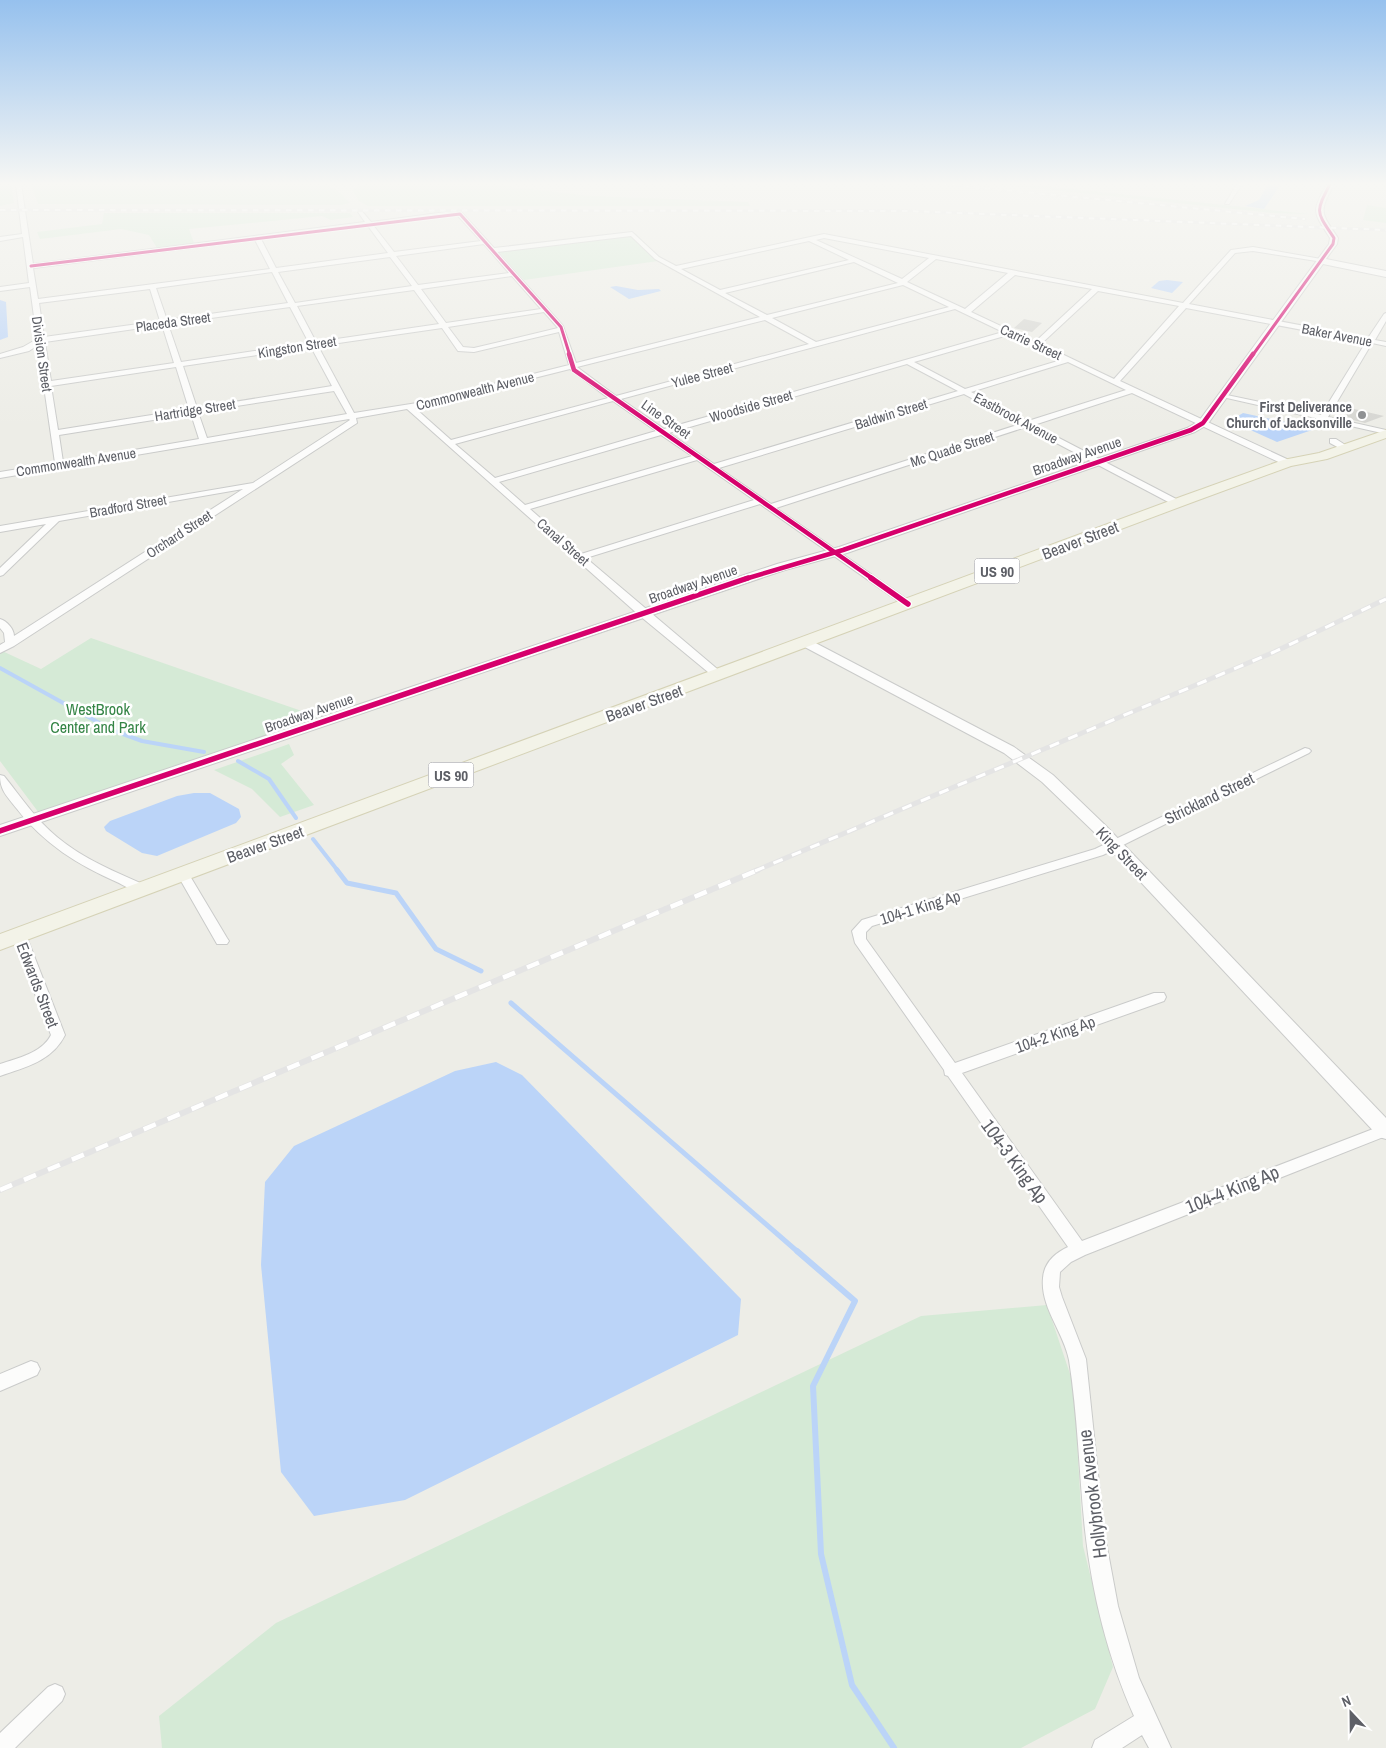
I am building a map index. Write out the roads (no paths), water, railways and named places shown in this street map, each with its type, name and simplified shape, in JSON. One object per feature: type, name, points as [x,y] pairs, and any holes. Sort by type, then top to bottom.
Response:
[{"type":"main road","name":"Beaver Street","points":[[1288,463],[1310,450],[1386,422]]},
{"type":"main road","name":"Beaver Street","points":[[9,939],[1177,503],[1288,463],[1322,456],[1386,433]]},
{"type":"street","name":"Division Street","points":[[31,266],[31,285],[59,465]]},
{"type":"street","points":[[272,266],[352,416]]},
{"type":"street","points":[[34,302],[307,266]]},
{"type":"street","points":[[400,266],[461,349],[474,350],[562,329]]},
{"type":"street","points":[[507,266],[562,329],[573,366]]},
{"type":"street","points":[[672,266],[816,345]]},
{"type":"street","points":[[676,268],[687,266]]},
{"type":"street","points":[[719,292],[831,266]]},
{"type":"street","name":"Carrie Street","points":[[867,266],[1288,463]]},
{"type":"street","name":"Commonwealth Avenue","points":[[0,475],[409,407],[767,318],[902,282],[923,266]]},
{"type":"street","name":"Baker Avenue","points":[[980,266],[1386,344]]},
{"type":"street","points":[[1114,382],[1220,266]]},
{"type":"street","name":"Broadway Avenue","points":[[0,831],[1184,433],[1203,423],[1318,266]]},
{"type":"street","points":[[1340,266],[1386,274]]},
{"type":"street","points":[[966,312],[1014,272]]},
{"type":"street","name":"Placeda Street","points":[[40,340],[514,274]]},
{"type":"street","points":[[0,289],[31,285]]},
{"type":"street","points":[[152,286],[204,441]]},
{"type":"street","points":[[1036,345],[1097,288]]},
{"type":"street","name":"Yulee Street","points":[[448,443],[956,307]]},
{"type":"street","name":"Kingston Street","points":[[46,384],[547,310]]},
{"type":"street","points":[[1323,418],[1386,315]]},
{"type":"street","name":"Woodside Street","points":[[493,482],[1010,332]]},
{"type":"street","points":[[0,356],[26,350],[40,340]]},
{"type":"street","name":"Baldwin Street","points":[[713,467],[1068,360]]},
{"type":"street","name":"Eastbrook Avenue","points":[[907,361],[1177,503]]},
{"type":"street","name":"Line Street","points":[[573,366],[574,370],[908,604]]},
{"type":"street","name":"Hartridge Street","points":[[54,433],[336,388]]},
{"type":"street","name":"Mc Quade Street","points":[[770,508],[1133,390]]},
{"type":"street","points":[[1222,396],[1386,433]]},
{"type":"street","name":"Canal Street","points":[[409,407],[644,614],[718,675]]},
{"type":"street","name":"Orchard Street","points":[[0,650],[354,421],[352,416]]},
{"type":"street","points":[[1333,441],[1346,448]]},
{"type":"street","points":[[524,508],[698,457]]},
{"type":"street","name":"Bradford Street","points":[[0,529],[256,484]]},
{"type":"street","points":[[580,557],[761,501]]},
{"type":"street","points":[[0,573],[56,519]]},
{"type":"street","points":[[0,622],[9,632],[10,644]]},
{"type":"street","name":"King Street","points":[[806,642],[1023,759],[1059,788],[1386,1130]]},
{"type":"street","name":"Strickland Street","points":[[1114,844],[1305,751]]},
{"type":"street","points":[[0,779],[32,820],[53,841],[86,863],[143,889]]},
{"type":"street","name":"104-1 King Ap","points":[[950,1071],[860,940],[859,931],[867,923],[1099,852],[1114,844]]},
{"type":"street","points":[[183,874],[222,941]]},
{"type":"street","name":"Edwards Street","points":[[0,1070],[46,1052],[55,1044],[58,1035],[9,939]]},
{"type":"street","name":"104-2 King Ap","points":[[950,1071],[1159,997]]},
{"type":"street","name":"104-3 King Ap","points":[[950,1071],[1079,1250]]},
{"type":"street","name":"104-4 King Ap","points":[[1079,1250],[1308,1158],[1386,1130]]},
{"type":"street","name":"Hollybrook Avenue","points":[[1079,1250],[1058,1260],[1051,1276],[1052,1290],[1077,1357],[1098,1554],[1121,1659],[1146,1721],[1160,1748]]},
{"type":"street","points":[[0,1383],[31,1369]]},
{"type":"street","points":[[0,1748],[55,1694]]},
{"type":"street","points":[[1103,1748],[1146,1721]]},
{"type":"water","points":[[1159,281],[1183,282],[1172,293],[1151,288]]},
{"type":"water","points":[[616,286],[638,290],[659,289],[661,291],[629,299],[610,287]]},
{"type":"water","points":[[0,300],[6,302],[8,337],[0,340]]},
{"type":"water","points":[[1243,413],[1304,426],[1312,430],[1277,442],[1235,423],[1233,419]]},
{"type":"water","points":[[210,793],[239,809],[241,817],[236,823],[157,856],[142,853],[106,831],[104,827],[110,821],[177,796]]},
{"type":"water","points":[[496,1062],[522,1075],[741,1299],[738,1335],[405,1500],[314,1516],[281,1472],[261,1265],[265,1182],[294,1146],[455,1071]]},
{"type":"waterway","points":[[0,668],[112,730],[142,741],[204,752]]},
{"type":"waterway","points":[[238,761],[269,779],[296,818]]},
{"type":"waterway","points":[[313,839],[338,871]]},
{"type":"waterway","points":[[337,870],[347,883],[396,893],[436,949],[481,971]]},
{"type":"waterway","points":[[511,1003],[798,1252]]},
{"type":"waterway","points":[[797,1251],[855,1301],[813,1386],[821,1554],[852,1685],[894,1748]]},
{"type":"railway","points":[[755,871],[1274,652],[1386,599]]},
{"type":"railway","points":[[0,1190],[758,870]]},
{"type":"place","name":"First Deliverance Church of Jacksonville","points":[[1362,415]]},
{"type":"park label","name":"WestBrook Center and Park","points":[[98,718]]}]
